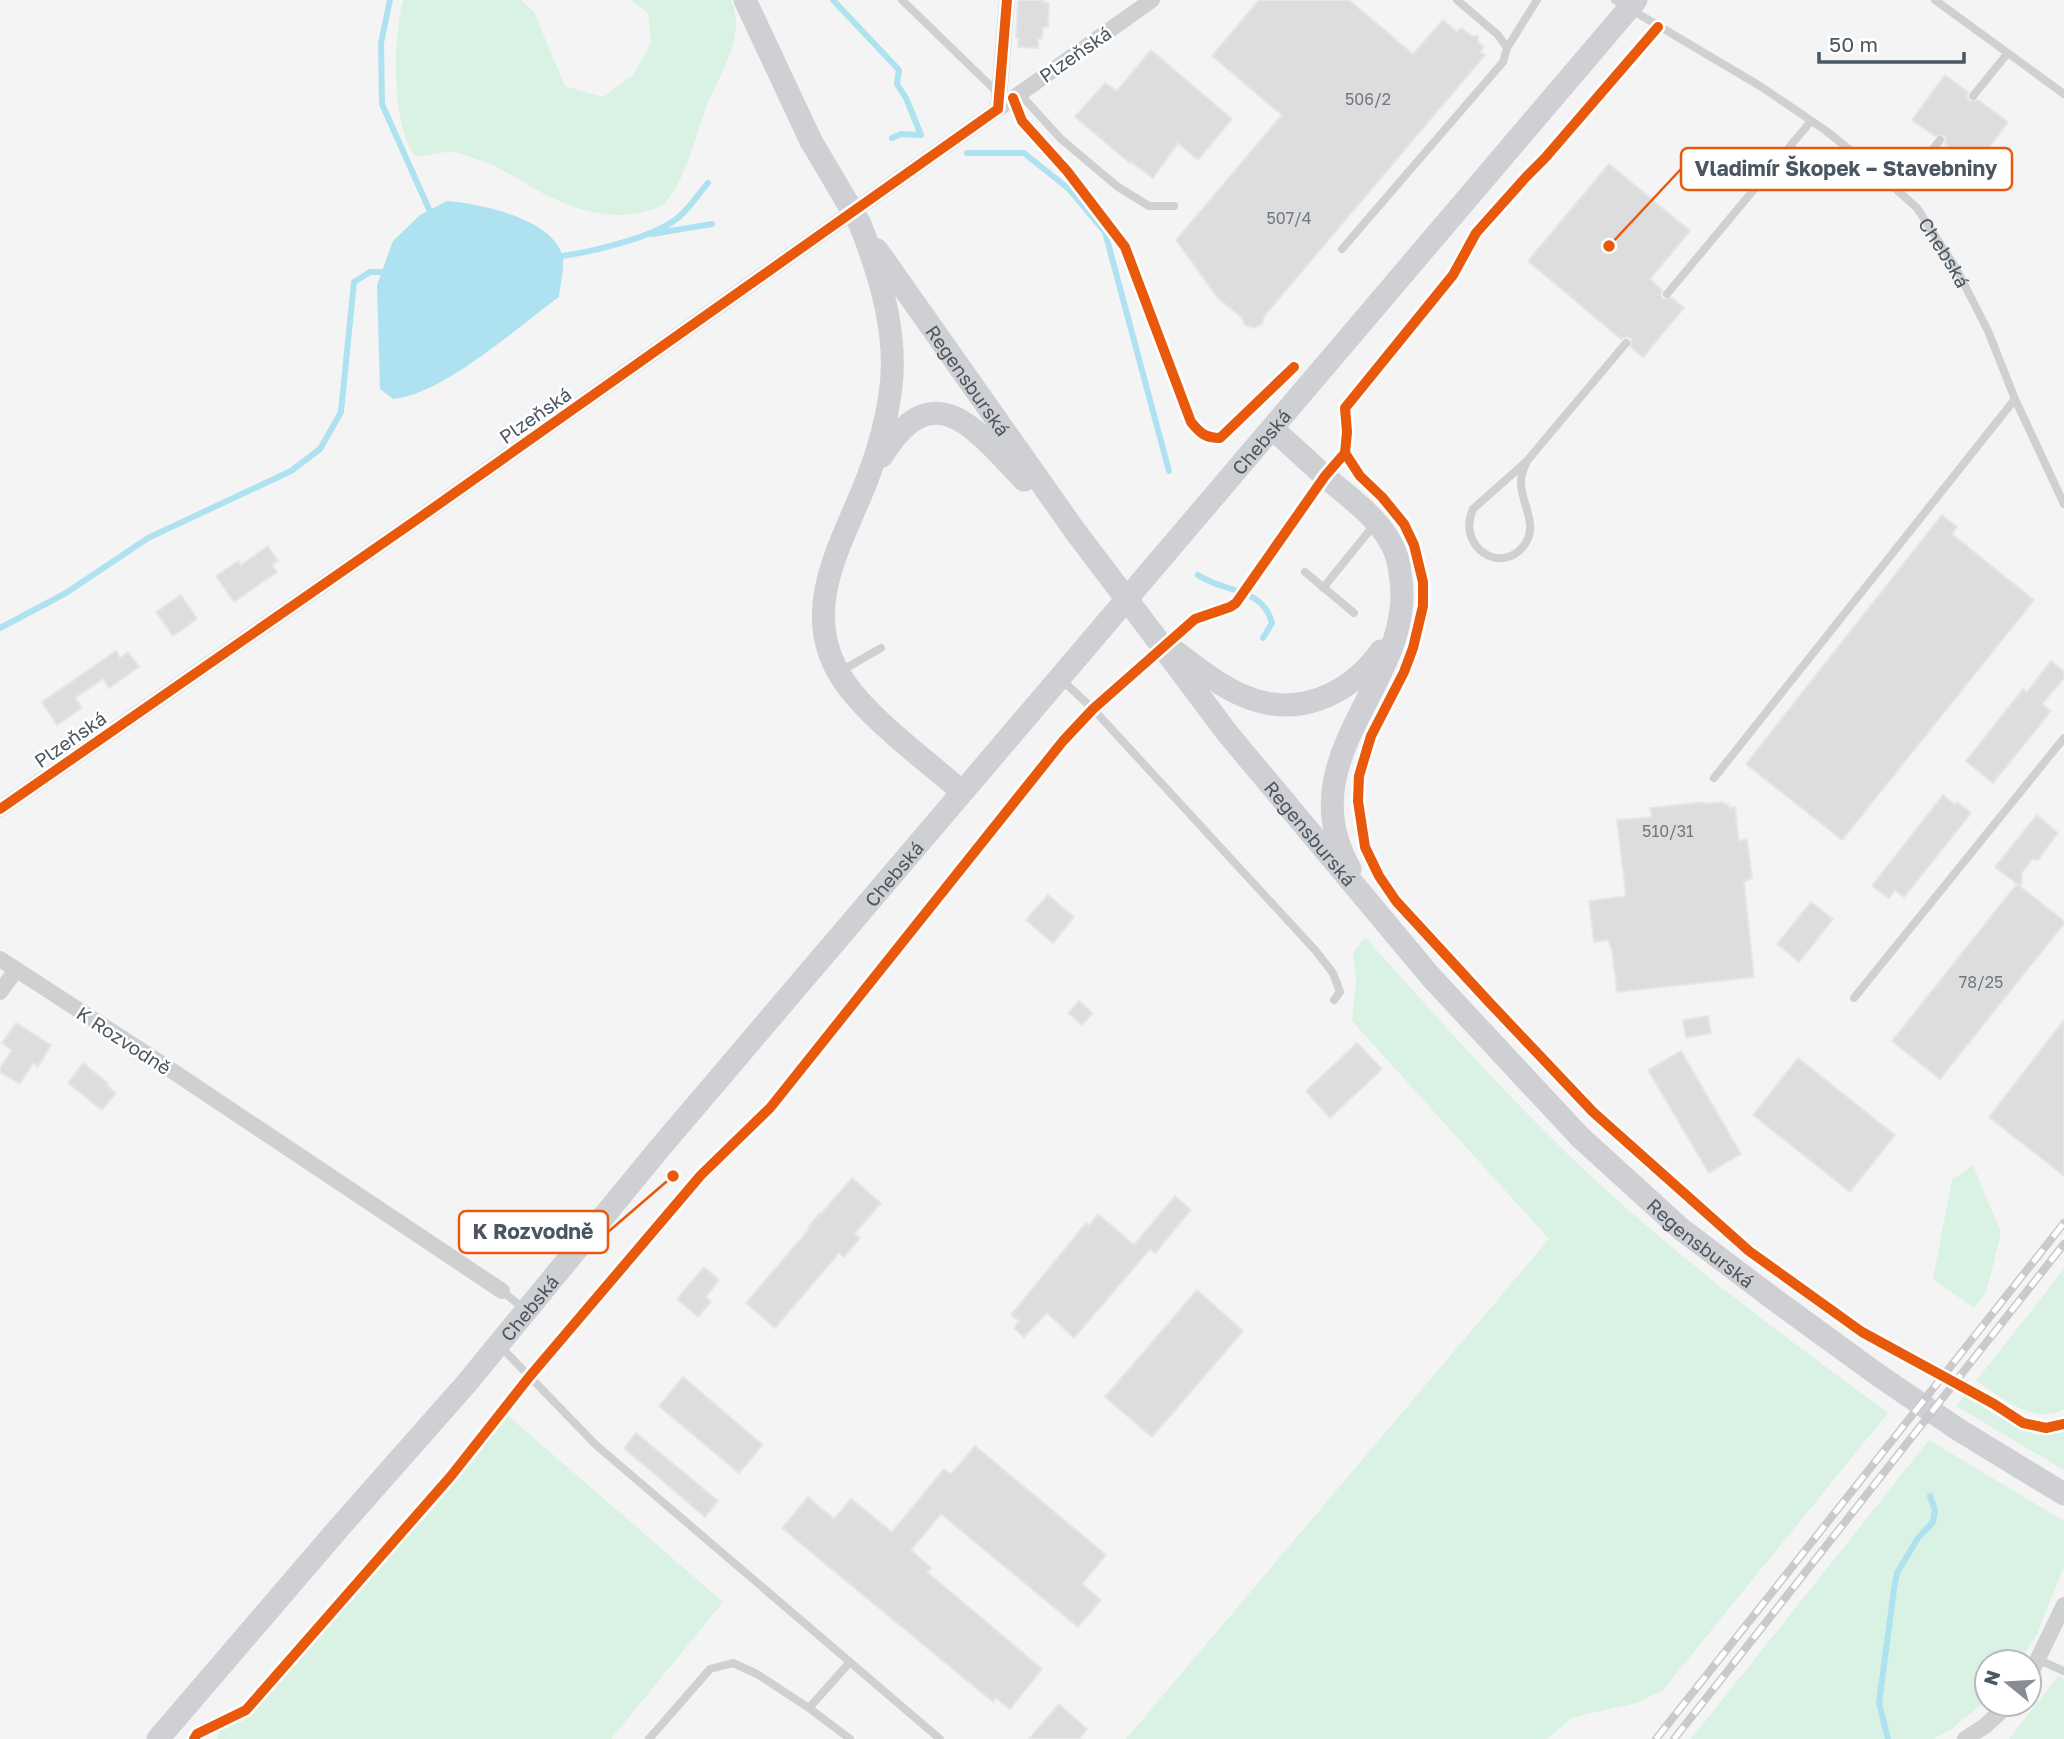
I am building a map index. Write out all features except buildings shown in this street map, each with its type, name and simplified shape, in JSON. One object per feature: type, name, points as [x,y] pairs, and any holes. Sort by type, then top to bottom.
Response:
[{"type":"main road","points":[[746,0],[811,141],[879,260],[893,366],[887,413],[869,477]]},
{"type":"main road","name":"Chebská","points":[[158,1739],[498,1344],[962,792],[1273,429],[1627,3]]},
{"type":"main road","name":"Regensburská","points":[[879,260],[1052,505],[1153,634],[1188,670],[1228,734],[1431,977],[1580,1137],[1681,1229],[1881,1377],[1959,1430],[2064,1494]]},
{"type":"main road","points":[[962,792],[867,709],[839,673],[825,634],[825,587],[838,547],[869,477],[890,443],[908,423],[926,414],[942,413],[974,428],[1052,505]]},
{"type":"main road","points":[[1273,429],[1378,522],[1395,549],[1403,586],[1403,608],[1398,630],[1390,652],[1348,736],[1339,759],[1334,785],[1335,827],[1344,858],[1360,887],[1385,922]]},
{"type":"main road","points":[[1188,670],[1244,696],[1271,704],[1298,705],[1318,701],[1347,686],[1373,662],[1403,608]]},
{"type":"street","points":[[999,101],[1007,0]]},
{"type":"street","name":"Plzeňská","points":[[0,809],[422,516],[999,101],[1020,94],[1152,0]]},
{"type":"street","name":"K Rozvodně","points":[[0,960],[162,1064],[502,1291]]},
{"type":"street","points":[[0,992],[16,970]]},
{"type":"street","points":[[2043,1651],[2063,1608]]},
{"type":"street","points":[[1965,1739],[1994,1718]]},
{"type":"lane","points":[[902,0],[999,101]]},
{"type":"lane","points":[[1457,0],[1498,35],[1507,48]]},
{"type":"lane","points":[[1342,249],[1503,62],[1507,48],[1536,0]]},
{"type":"lane","points":[[1935,0],[2064,94]]},
{"type":"lane","name":"Chebská","points":[[1627,3],[1811,121],[1874,169],[1917,208],[1956,268],[1988,331],[2015,399],[2064,504]]},
{"type":"lane","points":[[1973,96],[2007,54]]},
{"type":"lane","points":[[1020,94],[1061,139],[1118,187],[1149,206],[1174,206]]},
{"type":"lane","points":[[1667,294],[1811,121]]},
{"type":"lane","points":[[1899,192],[1940,140]]},
{"type":"lane","points":[[1527,461],[1520,483],[1531,523],[1530,534],[1526,544],[1511,556],[1492,557],[1483,553],[1471,539],[1468,530],[1473,509],[1527,461],[1626,343]]},
{"type":"lane","points":[[1714,778],[2015,399]]},
{"type":"lane","points":[[1323,588],[1378,522]]},
{"type":"lane","points":[[1305,572],[1354,613]]},
{"type":"lane","points":[[839,673],[881,648]]},
{"type":"lane","points":[[1060,678],[1093,709],[1315,950],[1333,973],[1340,992],[1334,1000]]},
{"type":"lane","points":[[1854,998],[2064,738]]},
{"type":"lane","name":"K Rozvodně","points":[[502,1291],[526,1310]]},
{"type":"lane","points":[[498,1344],[596,1445],[940,1739]]},
{"type":"lane","points":[[809,1708],[850,1662]]},
{"type":"lane","points":[[2043,1662],[2064,1671]]},
{"type":"lane","points":[[649,1739],[710,1669],[733,1663],[757,1674],[850,1739]]},
{"type":"green space","points":[[403,0],[521,0],[534,12],[565,86],[603,97],[633,75],[651,43],[648,13],[631,0],[731,0],[736,27],[730,54],[707,105],[685,169],[673,192],[665,203],[658,207],[613,215],[564,203],[507,172],[463,154],[447,152],[415,156],[402,123],[396,80],[397,36]]},
{"type":"green space","points":[[1365,937],[1513,1099],[1606,1190],[1709,1277],[1888,1413],[1662,1691],[1636,1703],[1574,1717],[1546,1739],[1126,1739],[1549,1239],[1352,1021],[1356,982],[1353,953]]},
{"type":"green space","points":[[1973,1165],[2001,1233],[1986,1293],[1974,1308],[1933,1279],[1952,1180]]},
{"type":"green space","points":[[2064,1269],[2064,1409],[2053,1414],[2030,1412],[1976,1381]]},
{"type":"green space","points":[[1965,1395],[2000,1418],[2023,1428],[2035,1431],[2064,1430],[2064,1470],[1956,1406]]},
{"type":"green space","points":[[506,1414],[723,1602],[611,1739],[217,1739],[222,1723],[246,1710]]},
{"type":"green space","points":[[1929,1440],[2064,1521],[2064,1566],[2037,1634],[2028,1648],[1973,1648],[1973,1711],[1950,1730],[1933,1739],[1691,1739]]},
{"type":"green space","points":[[2058,1676],[2064,1679],[2064,1739],[2009,1739],[2025,1718],[2043,1718],[2043,1695]]},
{"type":"water","points":[[447,201],[478,205],[515,216],[547,234],[558,245],[563,259],[559,297],[457,373],[413,394],[393,399],[380,389],[377,285],[393,241],[420,215]]},
{"type":"waterway","points":[[390,0],[381,43],[382,104],[432,216]]},
{"type":"waterway","points":[[833,0],[899,70],[897,84],[906,98],[921,135],[901,134],[892,138]]},
{"type":"waterway","points":[[967,153],[1024,153],[1069,189],[1105,232],[1169,471]]},
{"type":"waterway","points":[[555,257],[617,244],[664,227],[684,212],[708,183]]},
{"type":"waterway","points":[[652,234],[712,224]]},
{"type":"waterway","points":[[0,628],[66,593],[148,538],[291,471],[320,449],[341,412],[354,282],[370,272],[389,272]]},
{"type":"waterway","points":[[1198,575],[1241,592],[1260,603],[1272,623],[1263,638]]},
{"type":"waterway","points":[[1888,1739],[1879,1703],[1894,1589],[1897,1573],[1918,1538],[1933,1522],[1935,1510],[1930,1496]]},
{"type":"railway","points":[[1656,1739],[2064,1223]]},
{"type":"railway","points":[[1674,1739],[2064,1244]]},
{"type":"cycle path","points":[[0,809],[422,516],[998,109],[1007,0]]},
{"type":"cycle path","points":[[194,1739],[197,1734],[246,1710],[451,1476],[530,1376],[701,1175],[770,1108],[1063,741],[1093,709],[1195,619],[1236,603],[1325,476],[1345,453],[1345,408],[1453,275],[1476,233],[1658,27]]},
{"type":"cycle path","points":[[1013,98],[1022,121],[1067,171],[1125,247],[1191,422],[1197,429],[1207,436],[1220,438],[1294,367]]},
{"type":"cycle path","points":[[1345,453],[1360,476],[1404,524],[1414,545],[1423,582],[1423,606],[1413,648],[1404,672],[1371,736],[1359,776],[1358,801],[1365,847],[1379,876],[1396,901],[1593,1112],[1749,1251],[1862,1332],[1994,1404],[2023,1423],[2046,1428],[2064,1424]]},
{"type":"place","name":"Vladimír Škopek – Stavebniny","points":[[1609,246]]},
{"type":"place","name":"K Rozvodně","points":[[673,1176]]}]
